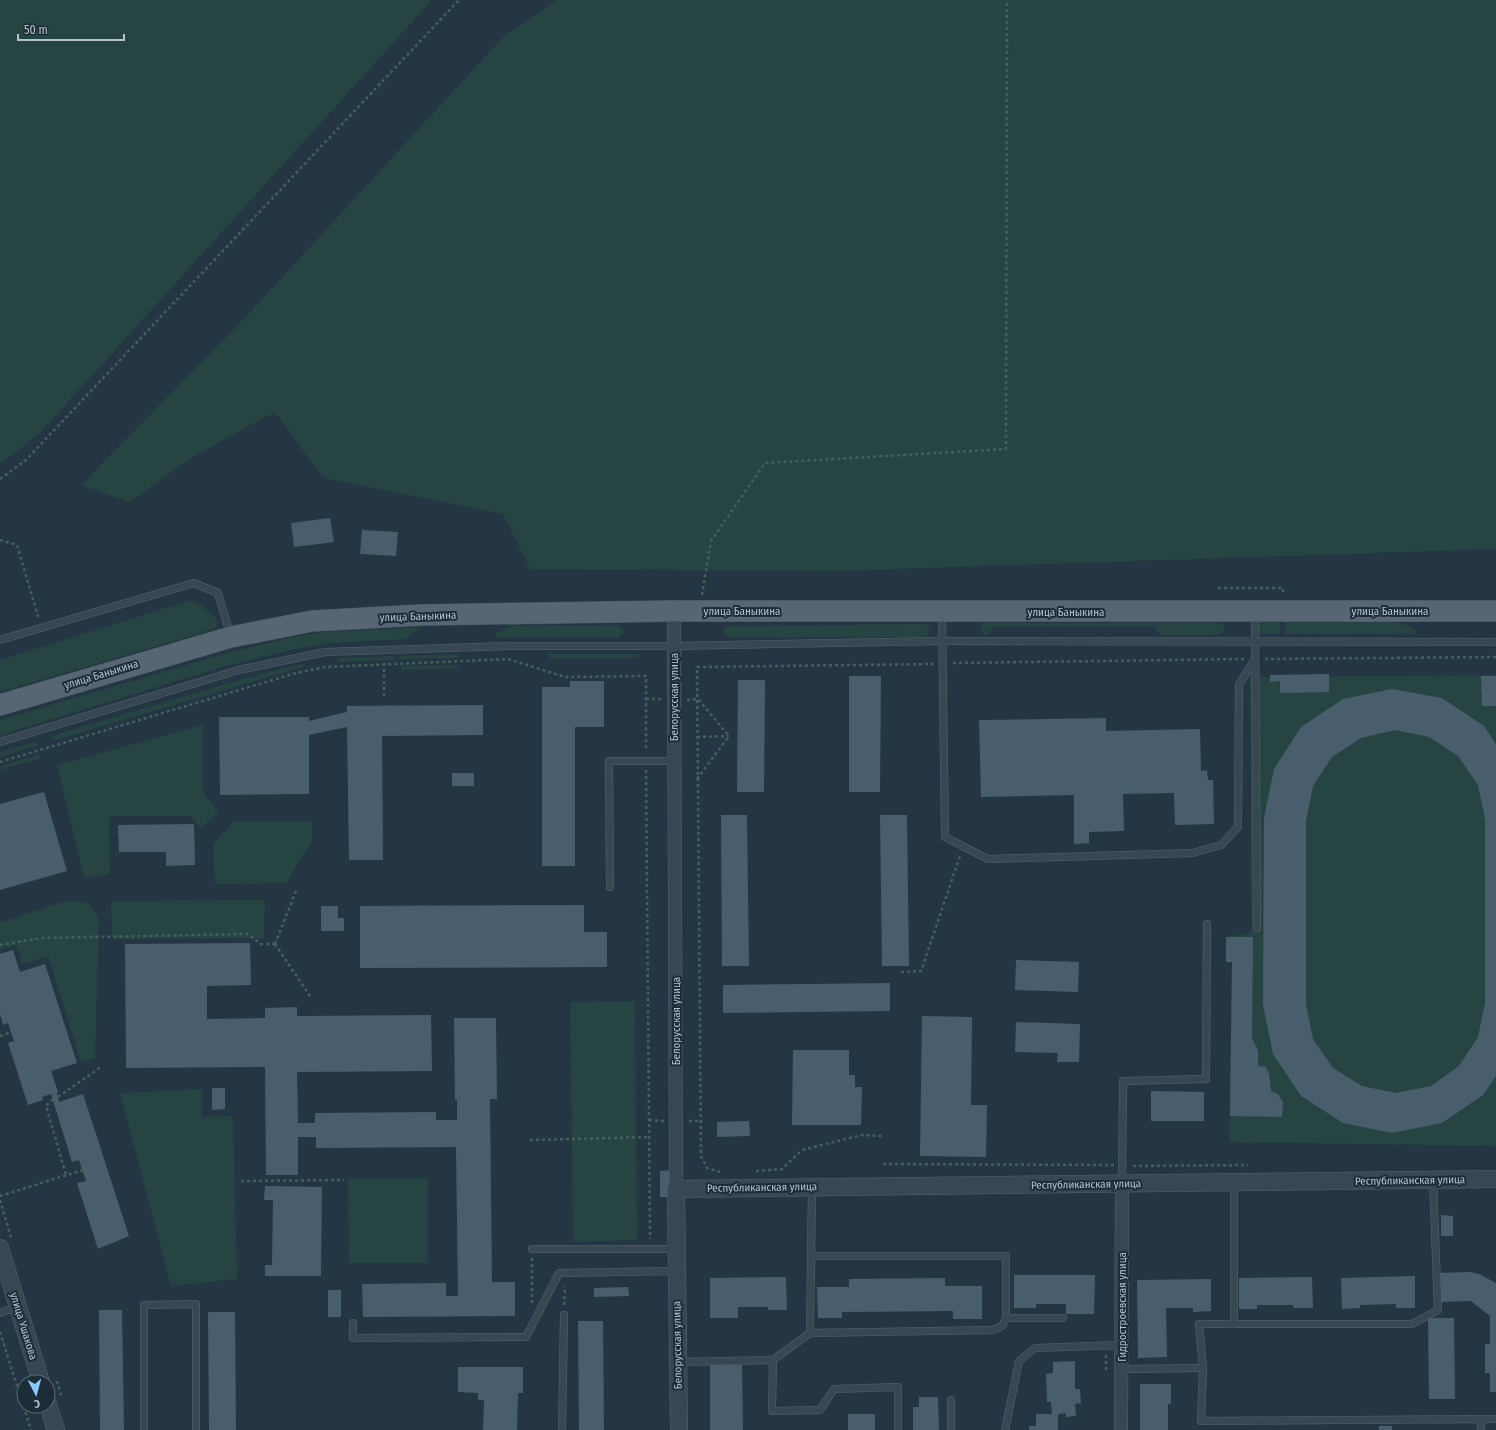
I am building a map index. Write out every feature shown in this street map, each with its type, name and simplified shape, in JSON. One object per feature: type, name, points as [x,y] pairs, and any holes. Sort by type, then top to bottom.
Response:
[{"type":"main road","name":"улица Баныкина","points":[[0,705],[231,636],[312,621],[408,615],[674,611],[1496,611]]},
{"type":"street","name":"Белорусская улица","points":[[674,611],[676,1271],[679,1430]]},
{"type":"street","name":"Республиканская улица","points":[[676,1189],[1496,1179]]},
{"type":"street","name":"Гидростроевская улица","points":[[1121,1430],[1122,1184]]},
{"type":"street","name":"улица Ушакова","points":[[0,1248],[39,1374]]},
{"type":"street","points":[[51,1414],[56,1430]]},
{"type":"lane","points":[[0,640],[194,583],[218,593],[231,636]]},
{"type":"lane","points":[[1255,611],[1257,928]]},
{"type":"lane","points":[[942,612],[945,838],[988,860],[1193,853],[1222,845],[1238,828],[1239,685],[1255,659]]},
{"type":"lane","points":[[0,742],[239,670],[325,652],[500,646],[674,646],[942,642],[1496,642]]},
{"type":"lane","points":[[610,887],[609,761],[674,761]]},
{"type":"lane","points":[[1122,1184],[1123,1081],[1206,1079],[1207,924]]},
{"type":"lane","points":[[1433,1180],[1438,1310],[1412,1324],[1199,1324],[1203,1368],[1201,1421],[1496,1419]]},
{"type":"lane","points":[[1234,1182],[1234,1324]]},
{"type":"lane","points":[[810,1333],[812,1187]]},
{"type":"lane","points":[[532,1249],[676,1249]]},
{"type":"lane","points":[[678,1362],[773,1360],[810,1333],[993,1330],[1002,1326],[1006,1318],[1006,1256],[812,1256]]},
{"type":"lane","points":[[353,1323],[353,1338],[526,1337],[559,1272],[676,1271]]},
{"type":"lane","points":[[144,1430],[144,1304],[196,1304],[196,1430]]},
{"type":"lane","points":[[0,1312],[18,1307]]},
{"type":"lane","points":[[562,1430],[564,1315]]},
{"type":"lane","points":[[1006,1318],[1063,1318]]},
{"type":"lane","points":[[1005,1430],[1018,1361],[1035,1348],[1121,1345]]},
{"type":"lane","points":[[773,1360],[772,1411],[820,1410],[834,1389],[898,1387],[898,1430]]},
{"type":"lane","points":[[1122,1369],[1203,1368]]},
{"type":"lane","points":[[951,1400],[951,1430]]},
{"type":"lane","points":[[1481,1420],[1481,1430]]},
{"type":"path","points":[[0,479],[26,460],[459,0]]},
{"type":"path","points":[[700,611],[711,541],[765,463],[1006,449],[1007,0]]},
{"type":"path","points":[[0,540],[17,545],[42,628]]},
{"type":"path","points":[[724,1174],[707,1168],[701,1156],[697,667],[885,666],[1255,659],[1496,657]]},
{"type":"path","points":[[0,762],[296,673],[326,666],[508,659],[565,677],[646,676],[650,1248]]},
{"type":"path","points":[[384,664],[384,697]]},
{"type":"path","points":[[698,700],[729,736]]},
{"type":"path","points":[[697,737],[729,736]]},
{"type":"path","points":[[697,779],[729,736]]},
{"type":"path","points":[[901,972],[921,971],[963,846]]},
{"type":"path","points":[[275,944],[296,891]]},
{"type":"path","points":[[0,945],[7,942],[42,938],[248,934],[261,944],[275,944]]},
{"type":"path","points":[[275,944],[310,996]]},
{"type":"path","points":[[0,1036],[11,1032]]},
{"type":"path","points":[[58,1097],[101,1067]]},
{"type":"path","points":[[53,1099],[46,1106],[66,1175]]},
{"type":"path","points":[[753,1172],[782,1169],[802,1150],[862,1136],[882,1136]]},
{"type":"path","points":[[530,1140],[650,1137]]},
{"type":"path","points":[[883,1164],[1122,1166],[1256,1165]]},
{"type":"path","points":[[0,1196],[83,1170]]},
{"type":"path","points":[[241,1181],[344,1180]]},
{"type":"path","points":[[564,1315],[565,1272]]},
{"type":"path","points":[[0,1332],[31,1430]]},
{"type":"green space","points":[[0,0],[432,0],[40,433],[0,464]]},
{"type":"green space","points":[[557,0],[1496,0],[1496,549],[834,571],[530,569],[503,514],[323,478],[275,412],[196,455],[129,502],[81,485],[239,324],[504,36]]},
{"type":"green space","points":[[188,601],[197,603],[207,610],[217,620],[217,627],[205,632],[0,692],[0,660]]},
{"type":"green space","points":[[1258,622],[1280,622],[1280,634],[1258,634]]},
{"type":"green space","points":[[1285,622],[1397,622],[1416,629],[1416,634],[1285,634]]},
{"type":"green space","points":[[981,623],[1219,623],[1223,624],[1225,627],[1222,633],[1217,635],[1161,635],[1153,626],[994,627],[986,636],[981,630]]},
{"type":"green space","points":[[926,624],[930,631],[929,634],[921,637],[729,638],[724,633],[724,628],[730,626]]},
{"type":"green space","points":[[617,625],[623,629],[623,633],[619,638],[496,637],[496,633],[512,626]]},
{"type":"green space","points":[[422,627],[405,639],[327,643],[299,648],[226,666],[0,735],[0,720],[224,654],[288,638],[322,632]]},
{"type":"green space","points":[[458,654],[458,658],[400,659],[400,656]]},
{"type":"green space","points":[[549,654],[638,654],[638,658],[549,658]]},
{"type":"green space","points":[[393,656],[394,660],[335,662],[342,658]]},
{"type":"green space","points":[[301,664],[306,666],[52,741],[52,737],[55,735],[232,682]]},
{"type":"green space","points":[[459,665],[459,668],[401,670],[401,666]]},
{"type":"green space","points":[[1496,675],[1496,1146],[1229,1142],[1232,963],[1226,962],[1226,937],[1251,933],[1250,677]]},
{"type":"green space","points":[[203,725],[203,793],[219,811],[201,828],[190,816],[109,816],[110,874],[84,878],[57,765]]},
{"type":"green space","points":[[34,742],[39,745],[0,757],[0,752]]},
{"type":"green space","points":[[41,754],[39,759],[0,770],[0,766]]},
{"type":"green space","points":[[234,821],[312,821],[312,841],[286,883],[215,884],[213,844]]},
{"type":"green space","points":[[265,900],[264,938],[112,939],[111,901]]},
{"type":"green space","points":[[66,901],[78,901],[87,904],[94,910],[99,921],[95,1058],[81,1062],[48,956],[22,964],[16,945],[0,950],[0,923]]},
{"type":"green space","points":[[635,1001],[637,1240],[573,1242],[570,1002]]},
{"type":"green space","points":[[202,1089],[202,1117],[233,1116],[237,1279],[171,1286],[120,1093]]},
{"type":"green space","points":[[348,1178],[428,1178],[428,1263],[349,1263]]},
{"type":"building","points":[[330,518],[334,542],[294,547],[291,523]]},
{"type":"building","points":[[362,530],[398,532],[396,556],[360,554]]},
{"type":"building","points":[[1329,674],[1329,692],[1280,693],[1280,681],[1270,682],[1270,675]]},
{"type":"building","points":[[849,676],[881,676],[880,792],[849,792]]},
{"type":"building","points":[[1481,676],[1496,676],[1496,706],[1482,706]]},
{"type":"building","points":[[738,680],[765,680],[764,792],[737,792]]},
{"type":"building","points":[[570,681],[604,681],[604,727],[575,727],[575,866],[542,866],[542,687],[570,687]]},
{"type":"building","points":[[1392,689],[1442,698],[1484,726],[1496,744],[1496,1076],[1483,1095],[1442,1123],[1392,1133],[1343,1123],[1301,1096],[1273,1054],[1263,1005],[1264,818],[1274,769],[1301,727],[1343,699]],"holes":[[[1395,730],[1429,737],[1458,756],[1478,785],[1485,819],[1485,1003],[1478,1037],[1459,1066],[1431,1086],[1396,1093],[1362,1086],[1333,1068],[1313,1039],[1306,1005],[1306,821],[1313,786],[1332,757],[1361,738]]]},
{"type":"building","points":[[483,705],[483,735],[382,736],[383,860],[349,860],[347,727],[309,735],[309,794],[220,795],[219,717],[309,717],[309,721],[347,712],[347,706]]},
{"type":"building","points":[[1106,718],[1106,731],[1200,729],[1201,771],[1207,770],[1208,780],[1213,780],[1214,824],[1175,825],[1174,793],[1123,794],[1124,831],[1089,832],[1089,843],[1074,844],[1074,795],[981,797],[979,720]]},
{"type":"building","points":[[452,773],[474,773],[474,786],[452,786]]},
{"type":"building","points":[[44,792],[67,871],[0,890],[0,804]]},
{"type":"building","points":[[721,815],[747,815],[749,966],[722,966]]},
{"type":"building","points":[[880,815],[907,815],[909,966],[882,966]]},
{"type":"building","points":[[194,824],[195,865],[166,866],[166,852],[119,852],[118,825]]},
{"type":"building","points":[[584,905],[584,932],[607,932],[607,967],[360,968],[360,906]]},
{"type":"building","points":[[321,906],[338,906],[338,918],[344,918],[344,931],[321,931]]},
{"type":"building","points":[[1226,937],[1253,937],[1252,1038],[1258,1050],[1258,1066],[1266,1067],[1269,1074],[1271,1091],[1278,1094],[1283,1102],[1282,1117],[1230,1116],[1232,962],[1226,962]]},
{"type":"building","points":[[250,943],[251,985],[207,986],[207,1019],[265,1018],[265,1008],[297,1007],[297,1016],[431,1015],[432,1071],[297,1072],[298,1123],[315,1123],[315,1113],[436,1112],[436,1120],[457,1120],[457,1100],[455,1100],[454,1018],[496,1018],[497,1099],[490,1099],[492,1282],[515,1282],[515,1316],[363,1317],[362,1284],[446,1283],[446,1296],[458,1296],[456,1147],[316,1148],[316,1137],[298,1137],[298,1175],[266,1175],[265,1067],[126,1068],[125,944]]},
{"type":"building","points":[[13,950],[20,972],[45,964],[77,1063],[51,1071],[58,1092],[59,1102],[83,1094],[129,1236],[98,1249],[77,1183],[86,1181],[79,1160],[72,1162],[51,1094],[42,1097],[43,1100],[28,1105],[8,1043],[14,1041],[8,1023],[3,1025],[0,1014],[0,954]]},
{"type":"building","points":[[1016,960],[1079,962],[1078,992],[1015,990]]},
{"type":"building","points":[[890,983],[890,1011],[723,1013],[723,985]]},
{"type":"building","points":[[922,1016],[972,1017],[971,1105],[987,1105],[986,1157],[920,1156]]},
{"type":"building","points":[[1016,1022],[1080,1024],[1079,1062],[1057,1062],[1058,1053],[1015,1052]]},
{"type":"building","points":[[793,1050],[849,1050],[849,1075],[855,1075],[855,1087],[862,1087],[861,1125],[792,1125]]},
{"type":"building","points":[[212,1088],[225,1088],[225,1109],[212,1110]]},
{"type":"building","points":[[1151,1091],[1204,1092],[1204,1121],[1151,1121]]},
{"type":"building","points":[[749,1121],[750,1136],[717,1137],[717,1122]]},
{"type":"building","points":[[672,1170],[672,1197],[660,1197],[660,1171]]},
{"type":"building","points":[[265,1186],[322,1187],[321,1276],[265,1276],[265,1265],[272,1265],[273,1200],[264,1200]]},
{"type":"building","points":[[1441,1215],[1453,1216],[1453,1236],[1441,1236]]},
{"type":"building","points":[[1470,1272],[1479,1274],[1496,1283],[1496,1392],[1490,1392],[1490,1373],[1485,1373],[1485,1344],[1490,1344],[1490,1316],[1471,1301],[1439,1302],[1438,1273]]},
{"type":"building","points":[[1014,1275],[1095,1275],[1094,1314],[1066,1314],[1066,1304],[1036,1304],[1036,1308],[1014,1308]]},
{"type":"building","points":[[1415,1276],[1415,1308],[1396,1308],[1396,1304],[1360,1305],[1360,1308],[1342,1309],[1341,1278]]},
{"type":"building","points":[[786,1277],[787,1310],[768,1310],[768,1307],[738,1307],[738,1318],[710,1318],[710,1278]]},
{"type":"building","points":[[1312,1277],[1313,1308],[1294,1308],[1293,1305],[1257,1305],[1257,1309],[1239,1309],[1239,1278]]},
{"type":"building","points":[[945,1278],[945,1286],[982,1286],[982,1319],[953,1319],[953,1311],[842,1312],[842,1318],[818,1318],[817,1287],[849,1287],[849,1279]]},
{"type":"building","points":[[1211,1279],[1211,1311],[1193,1312],[1193,1308],[1166,1308],[1167,1357],[1138,1358],[1137,1280]]},
{"type":"building","points":[[628,1287],[629,1296],[594,1297],[594,1288]]},
{"type":"building","points":[[328,1290],[341,1290],[341,1317],[328,1317]]},
{"type":"building","points":[[99,1310],[122,1310],[124,1430],[100,1430]]},
{"type":"building","points":[[208,1312],[235,1312],[236,1430],[209,1430]]},
{"type":"building","points":[[1428,1318],[1454,1318],[1455,1399],[1429,1399]]},
{"type":"building","points":[[578,1321],[603,1321],[604,1430],[579,1430]]},
{"type":"building","points":[[1075,1361],[1075,1389],[1080,1389],[1081,1403],[1075,1404],[1076,1416],[1066,1417],[1066,1413],[1058,1414],[1058,1430],[1029,1430],[1029,1426],[1036,1426],[1036,1414],[1052,1414],[1051,1402],[1047,1402],[1046,1374],[1053,1373],[1053,1362]]},
{"type":"building","points":[[710,1365],[742,1365],[743,1430],[710,1430]]},
{"type":"building","points":[[458,1367],[523,1367],[523,1393],[518,1393],[517,1430],[483,1430],[484,1400],[478,1400],[478,1393],[458,1392]]},
{"type":"building","points":[[1140,1384],[1171,1384],[1171,1404],[1168,1404],[1168,1430],[1140,1430]]},
{"type":"building","points":[[919,1397],[938,1397],[939,1430],[913,1430],[913,1407],[919,1407]]},
{"type":"building","points":[[848,1414],[875,1414],[875,1430],[848,1430]]},
{"type":"building","points":[[1379,1426],[1392,1426],[1392,1430],[1379,1430]]}]
